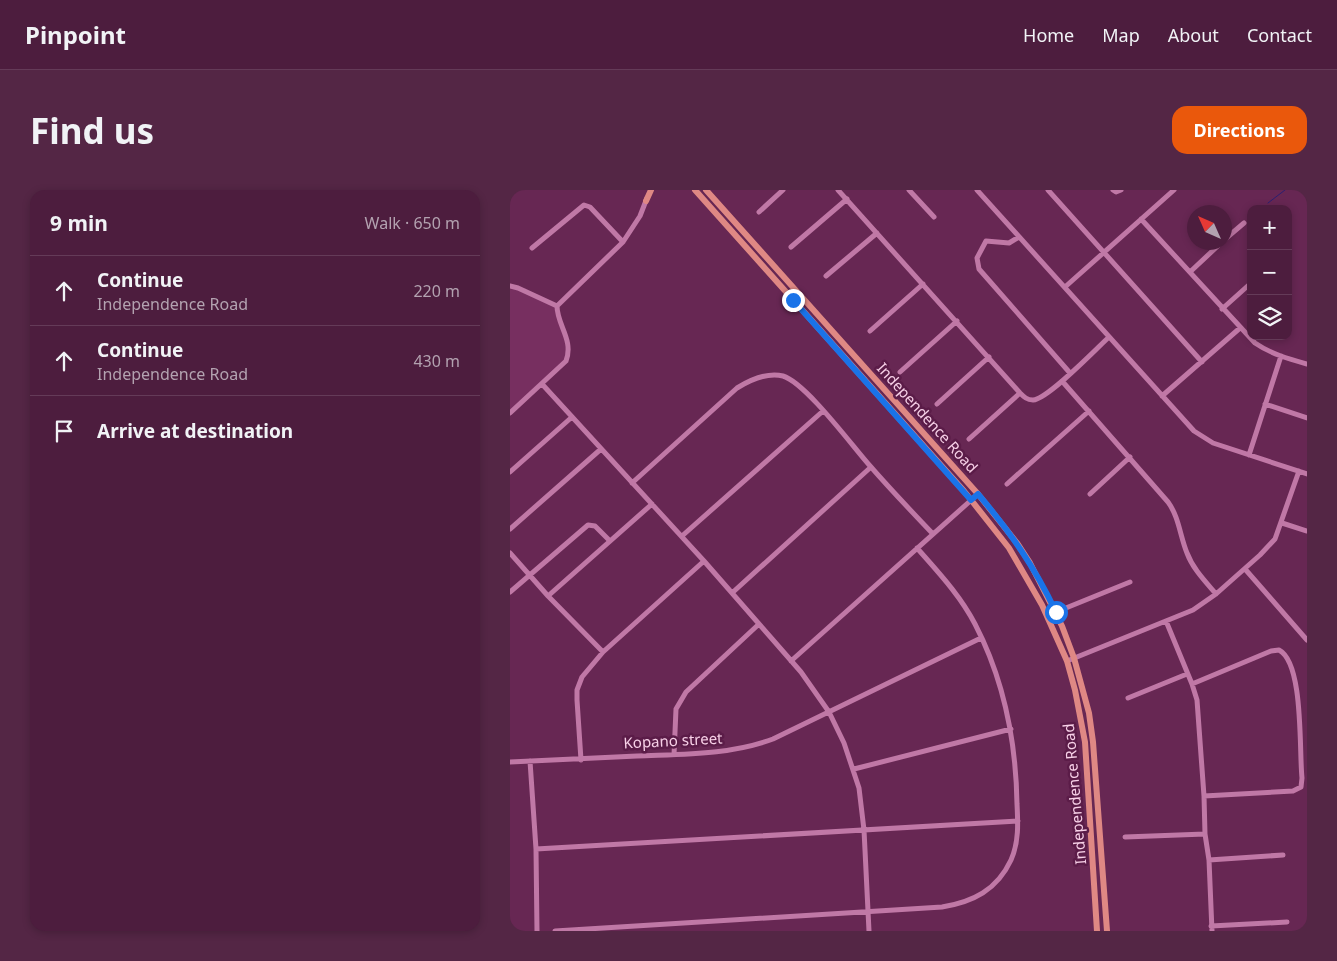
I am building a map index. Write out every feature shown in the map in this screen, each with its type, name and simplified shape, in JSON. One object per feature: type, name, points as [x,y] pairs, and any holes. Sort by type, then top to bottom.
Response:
[{"type":"main road","points":[[646,201],[650,190]]},
{"type":"main road","name":"Independence Road","points":[[695,190],[971,500],[1023,569],[1050,621],[1067,661],[1075,690],[1085,742],[1097,931]]},
{"type":"main road","name":"Independence Road","points":[[706,190],[978,494],[1022,550],[1056,612],[1074,658],[1089,713],[1093,742],[1107,931]]},
{"type":"street","points":[[759,212],[783,190]]},
{"type":"street","points":[[838,190],[1028,400],[1038,399],[1062,381],[1109,337]]},
{"type":"street","points":[[909,190],[934,217]]},
{"type":"street","points":[[977,190],[1187,424],[1202,437],[1213,443],[1307,474]]},
{"type":"street","points":[[1048,190],[1202,362]]},
{"type":"street","points":[[1113,190],[1116,192],[1121,190]]},
{"type":"street","points":[[1065,287],[1172,191]]},
{"type":"street","points":[[792,247],[847,199]]},
{"type":"street","points":[[510,413],[564,365],[568,355],[568,340],[557,311],[557,306],[623,242],[640,216],[646,201]]},
{"type":"street","points":[[532,248],[584,205],[590,207],[623,242]]},
{"type":"street","points":[[1142,219],[1255,343],[1263,349],[1307,364]]},
{"type":"street","points":[[1232,233],[1244,223]]},
{"type":"street","points":[[826,276],[877,233]]},
{"type":"street","points":[[1019,237],[1009,242],[986,241],[976,258],[980,268],[1070,373]]},
{"type":"street","points":[[1190,272],[1213,250]]},
{"type":"street","points":[[870,331],[923,284]]},
{"type":"street","points":[[510,286],[557,306]]},
{"type":"street","points":[[1222,309],[1247,287]]},
{"type":"street","points":[[900,372],[957,321]]},
{"type":"street","points":[[1162,396],[1240,328]]},
{"type":"street","points":[[1249,455],[1281,356]]},
{"type":"street","points":[[937,404],[989,357]]},
{"type":"street","points":[[632,483],[737,388],[750,380],[777,375],[787,377],[809,395],[871,467],[933,534]]},
{"type":"street","points":[[1062,381],[1170,505],[1191,563],[1216,594]]},
{"type":"street","points":[[542,384],[704,560],[791,661],[813,688],[829,712],[854,769],[860,794],[864,830],[869,931]]},
{"type":"street","points":[[969,439],[1020,393]]},
{"type":"street","points":[[1264,404],[1307,418]]},
{"type":"street","points":[[682,536],[823,410]]},
{"type":"street","points":[[1007,484],[1088,411]]},
{"type":"street","points":[[510,472],[572,417]]},
{"type":"street","points":[[510,529],[601,449]]},
{"type":"street","points":[[1090,494],[1130,457]]},
{"type":"street","points":[[732,593],[871,467]]},
{"type":"street","points":[[1067,661],[1193,610],[1216,594],[1275,539],[1299,471]]},
{"type":"street","points":[[791,661],[978,494]]},
{"type":"street","points":[[548,596],[652,504]]},
{"type":"street","points":[[1282,523],[1307,531]]},
{"type":"street","points":[[510,592],[588,525],[595,526],[610,541]]},
{"type":"street","points":[[555,931],[942,906],[958,904],[980,896],[996,883],[1012,859],[1017,842],[1017,787],[1008,712],[993,666],[976,625],[957,594],[917,548]]},
{"type":"street","points":[[510,553],[548,596],[603,652]]},
{"type":"street","points":[[581,760],[577,690],[582,677],[603,652],[704,560]]},
{"type":"street","points":[[1244,569],[1307,640]]},
{"type":"street","points":[[1056,612],[1130,582]]},
{"type":"street","points":[[1166,622],[1192,684],[1199,717],[1212,928],[1287,922]]},
{"type":"street","points":[[674,755],[676,709],[686,692],[759,624]]},
{"type":"street","name":"Kopano street","points":[[510,762],[674,755],[725,751],[754,746],[774,739],[981,638]]},
{"type":"street","points":[[1192,684],[1271,651],[1279,650],[1286,655],[1297,691],[1301,786],[1293,791],[1204,796]]},
{"type":"street","points":[[1128,698],[1187,674]]},
{"type":"street","points":[[854,769],[1011,729]]},
{"type":"street","points":[[530,761],[536,849],[537,931]]},
{"type":"street","points":[[536,849],[1018,821]]},
{"type":"street","points":[[1125,837],[1205,834]]},
{"type":"street","points":[[1209,860],[1283,855]]},
{"type":"shaded area","points":[[510,287],[557,304],[568,358],[510,413]]},
{"type":"waterway","points":[[1268,203],[1285,190]]},
{"type":"route","points":[[793,300],[971,500],[978,494],[1017,543],[1056,612]]}]
